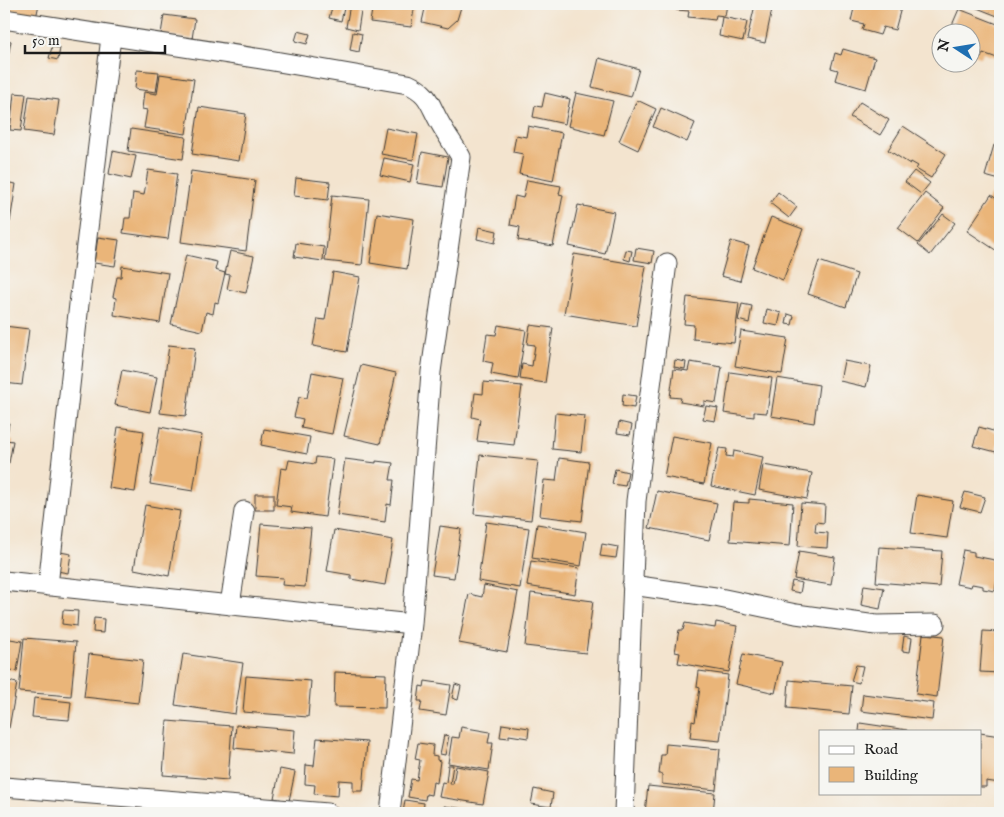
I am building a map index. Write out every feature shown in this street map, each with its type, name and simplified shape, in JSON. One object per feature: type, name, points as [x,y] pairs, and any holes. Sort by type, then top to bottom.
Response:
[{"type":"street","points":[[4,20],[262,59],[408,84],[418,89],[426,97],[461,157],[431,372],[412,624],[390,813]]},
{"type":"street","points":[[48,586],[111,37]]},
{"type":"street","points":[[624,813],[636,501],[667,263]]},
{"type":"street","points":[[230,605],[244,511]]},
{"type":"street","points":[[4,581],[412,624]]},
{"type":"street","points":[[632,585],[715,597],[796,614],[876,625],[935,624]]},
{"type":"street","points":[[4,787],[328,813]]},
{"type":"building","points":[[4,4],[39,4],[36,18],[4,11]]},
{"type":"building","points":[[165,4],[187,4],[187,9],[164,6]]},
{"type":"building","points":[[333,4],[345,4],[341,21],[329,18]]},
{"type":"building","points":[[350,4],[362,4],[358,30],[346,27]]},
{"type":"building","points":[[373,4],[415,4],[411,27],[370,22]]},
{"type":"building","points":[[426,4],[447,4],[461,7],[457,20],[448,28],[422,22]]},
{"type":"building","points":[[677,4],[727,4],[725,16],[716,15],[715,20],[688,17],[689,11],[676,10]]},
{"type":"building","points":[[855,4],[902,4],[895,30],[883,27],[880,35],[862,30],[864,24],[851,21]]},
{"type":"building","points":[[967,4],[1000,4],[1000,17]]},
{"type":"building","points":[[755,5],[772,9],[765,43],[747,39]]},
{"type":"building","points":[[959,9],[1000,25],[1000,50],[997,58],[983,53],[982,56],[982,22],[953,22]]},
{"type":"building","points":[[164,15],[195,19],[192,39],[161,34]]},
{"type":"building","points":[[722,17],[747,22],[743,41],[719,36]]},
{"type":"building","points":[[298,31],[310,34],[307,44],[295,41]]},
{"type":"building","points":[[353,32],[362,34],[359,52],[350,50]]},
{"type":"building","points":[[4,39],[11,41],[8,57],[4,56]]},
{"type":"building","points":[[52,47],[60,48],[58,60],[49,58]]},
{"type":"building","points":[[843,49],[875,58],[866,89],[835,80],[838,70],[831,68],[835,53],[841,55]]},
{"type":"building","points":[[599,58],[639,69],[631,97],[592,87]]},
{"type":"building","points":[[137,70],[159,72],[156,92],[135,89]]},
{"type":"building","points":[[160,74],[194,79],[186,134],[144,128],[147,110],[142,109],[144,92],[157,94]]},
{"type":"building","points":[[14,93],[26,94],[21,131],[10,130]]},
{"type":"building","points":[[545,93],[570,99],[565,124],[533,117],[535,106],[542,107]]},
{"type":"building","points":[[576,93],[613,101],[604,135],[568,126]]},
{"type":"building","points":[[29,96],[59,100],[54,135],[24,131]]},
{"type":"building","points":[[637,100],[656,109],[638,150],[619,141]]},
{"type":"building","points":[[860,102],[889,120],[880,135],[850,117]]},
{"type":"building","points":[[199,107],[246,114],[239,161],[192,154]]},
{"type":"building","points":[[661,108],[695,123],[687,142],[653,127]]},
{"type":"building","points":[[528,126],[562,133],[553,181],[519,174],[523,154],[513,152],[516,135],[526,137]]},
{"type":"building","points":[[903,126],[946,154],[931,178],[916,169],[918,166],[911,162],[910,164],[888,150]]},
{"type":"building","points":[[386,128],[418,134],[413,160],[381,154]]},
{"type":"building","points":[[131,129],[186,137],[183,159],[128,151]]},
{"type":"building","points":[[994,145],[1000,146],[1000,180],[985,176]]},
{"type":"building","points":[[113,151],[136,156],[131,179],[109,174]]},
{"type":"building","points":[[422,152],[448,157],[443,187],[417,183]]},
{"type":"building","points":[[384,158],[414,164],[410,182],[380,175]]},
{"type":"building","points":[[148,170],[177,174],[168,239],[123,233],[125,218],[130,218],[133,193],[144,195]]},
{"type":"building","points":[[191,171],[255,180],[246,251],[181,242]]},
{"type":"building","points":[[914,171],[930,183],[921,194],[905,182]]},
{"type":"building","points":[[296,178],[330,182],[328,200],[294,196]]},
{"type":"building","points":[[527,180],[561,186],[559,194],[563,195],[553,246],[518,240],[520,227],[510,225],[515,196],[523,198]]},
{"type":"building","points":[[4,182],[16,184],[10,222],[4,221]]},
{"type":"building","points":[[778,192],[797,207],[789,218],[770,203]]},
{"type":"building","points":[[925,193],[944,208],[918,243],[898,228]]},
{"type":"building","points":[[332,195],[369,199],[362,265],[325,261]]},
{"type":"building","points":[[991,195],[1000,201],[1000,253],[967,231]]},
{"type":"building","points":[[578,205],[614,212],[605,254],[569,246]]},
{"type":"building","points":[[377,213],[414,219],[407,269],[370,263]]},
{"type":"building","points":[[943,214],[955,223],[930,255],[918,245]]},
{"type":"building","points":[[771,217],[803,229],[783,280],[752,268]]},
{"type":"building","points":[[479,227],[497,231],[495,243],[477,239]]},
{"type":"building","points":[[98,237],[119,240],[115,266],[94,263]]},
{"type":"building","points":[[731,241],[749,246],[740,281],[721,276]]},
{"type":"building","points":[[296,243],[324,247],[323,261],[294,257]]},
{"type":"building","points":[[636,248],[654,251],[652,263],[634,260]]},
{"type":"building","points":[[626,250],[632,251],[630,261],[624,259]]},
{"type":"building","points":[[230,251],[254,256],[246,293],[227,289],[230,275],[225,274]]},
{"type":"building","points":[[574,254],[646,266],[636,326],[564,314]]},
{"type":"building","points":[[186,255],[217,262],[215,270],[225,273],[218,303],[215,302],[213,314],[206,312],[202,331],[171,324]]},
{"type":"building","points":[[819,261],[857,274],[846,307],[808,294]]},
{"type":"building","points":[[122,266],[168,273],[160,323],[114,315],[116,298],[113,297],[117,277],[121,277]]},
{"type":"building","points":[[333,272],[360,277],[347,352],[313,346],[318,319],[325,320]]},
{"type":"building","points":[[687,297],[739,303],[734,343],[693,339],[694,325],[684,324]]},
{"type":"building","points":[[742,304],[752,306],[749,323],[738,320]]},
{"type":"building","points":[[767,309],[781,313],[778,326],[764,323]]},
{"type":"building","points":[[788,314],[794,316],[792,325],[786,324]]},
{"type":"building","points":[[498,325],[526,330],[518,379],[491,374],[493,363],[483,361],[487,334],[496,335]]},
{"type":"building","points":[[530,325],[553,328],[545,383],[520,379],[522,364],[532,366],[535,345],[527,344]]},
{"type":"building","points":[[4,326],[29,329],[22,385],[4,383]]},
{"type":"building","points":[[741,331],[788,338],[782,374],[735,366]]},
{"type":"building","points":[[169,345],[195,348],[186,416],[160,413]]},
{"type":"building","points":[[675,360],[686,362],[685,369],[674,367]]},
{"type":"building","points":[[844,361],[871,366],[866,387],[840,381]]},
{"type":"building","points":[[690,362],[722,367],[716,403],[704,401],[704,406],[680,402],[681,398],[670,397],[674,369],[688,371]]},
{"type":"building","points":[[361,365],[396,373],[380,444],[344,436]]},
{"type":"building","points":[[122,370],[157,377],[150,412],[115,405]]},
{"type":"building","points":[[312,372],[343,378],[332,434],[301,428],[303,419],[294,417],[299,397],[307,398]]},
{"type":"building","points":[[730,372],[772,378],[767,413],[754,412],[754,417],[724,413]]},
{"type":"building","points":[[777,378],[819,385],[814,423],[771,416]]},
{"type":"building","points":[[484,382],[522,386],[514,445],[477,441],[480,419],[472,417],[475,393],[483,394]]},
{"type":"building","points":[[623,394],[636,396],[634,408],[622,406]]},
{"type":"building","points":[[706,406],[718,408],[715,421],[703,419]]},
{"type":"building","points":[[555,413],[585,416],[581,452],[552,449]]},
{"type":"building","points":[[4,422],[9,423],[6,440],[13,441],[9,463],[4,462]]},
{"type":"building","points":[[619,422],[632,425],[630,435],[617,433]]},
{"type":"building","points":[[118,427],[144,431],[135,492],[109,488]]},
{"type":"building","points":[[160,427],[202,435],[193,491],[150,484]]},
{"type":"building","points":[[979,427],[1000,433],[996,452],[973,446]]},
{"type":"building","points":[[264,429],[310,437],[307,454],[261,445]]},
{"type":"building","points":[[672,436],[712,443],[704,484],[664,477]]},
{"type":"building","points":[[719,448],[727,449],[726,456],[733,457],[734,451],[763,457],[755,495],[711,486]]},
{"type":"building","points":[[480,455],[538,461],[531,520],[474,514]]},
{"type":"building","points":[[316,457],[333,459],[325,517],[291,512],[292,507],[276,505],[281,468],[287,469],[289,460],[315,464]]},
{"type":"building","points":[[559,458],[589,462],[582,521],[540,516],[544,480],[556,481]]},
{"type":"building","points":[[345,459],[393,463],[390,480],[394,480],[391,505],[387,504],[385,522],[337,515]]},
{"type":"building","points":[[763,465],[812,473],[807,499],[759,490]]},
{"type":"building","points":[[615,469],[628,472],[625,486],[612,484]]},
{"type":"building","points":[[657,491],[717,503],[709,540],[649,528]]},
{"type":"building","points":[[965,492],[985,497],[980,512],[960,507]]},
{"type":"building","points":[[255,494],[274,494],[274,510],[255,510]]},
{"type":"building","points":[[917,495],[953,501],[947,538],[911,533]]},
{"type":"building","points":[[749,499],[793,503],[790,546],[730,541],[733,502],[749,503]]},
{"type":"building","points":[[801,503],[825,505],[824,523],[816,522],[815,532],[828,533],[827,548],[798,546]]},
{"type":"building","points":[[145,505],[180,511],[169,576],[134,569]]},
{"type":"building","points":[[486,522],[529,528],[520,588],[478,581]]},
{"type":"building","points":[[261,524],[311,528],[305,587],[282,585],[283,578],[256,576]]},
{"type":"building","points":[[537,524],[586,532],[581,566],[532,558]]},
{"type":"building","points":[[440,526],[461,529],[454,578],[432,575]]},
{"type":"building","points":[[334,530],[393,540],[385,585],[351,579],[351,575],[327,571]]},
{"type":"building","points":[[602,544],[618,547],[616,558],[600,556]]},
{"type":"building","points":[[879,547],[942,551],[939,587],[876,582]]},
{"type":"building","points":[[963,550],[974,552],[974,556],[1000,561],[995,591],[983,589],[983,586],[972,584],[971,587],[956,584]]},
{"type":"building","points":[[799,551],[835,557],[831,585],[794,579]]},
{"type":"building","points":[[60,552],[71,554],[68,573],[57,571]]},
{"type":"building","points":[[531,561],[579,568],[575,594],[527,586]]},
{"type":"building","points":[[792,581],[802,583],[800,593],[790,591]]},
{"type":"building","points":[[484,585],[518,592],[507,652],[459,643],[469,594],[482,597]]},
{"type":"building","points":[[864,585],[884,588],[880,609],[861,605]]},
{"type":"building","points":[[531,593],[593,601],[586,653],[525,646]]},
{"type":"building","points":[[63,610],[78,611],[77,626],[62,624]]},
{"type":"building","points":[[94,618],[104,619],[103,633],[93,632]]},
{"type":"building","points":[[716,622],[737,626],[729,672],[678,663],[680,653],[675,652],[679,630],[683,630],[685,623],[715,628]]},
{"type":"building","points":[[983,631],[1000,632],[1000,673],[980,672]]},
{"type":"building","points":[[923,634],[944,636],[937,697],[916,694]]},
{"type":"building","points":[[904,636],[912,638],[910,652],[902,651]]},
{"type":"building","points":[[4,638],[22,641],[17,671],[4,669]]},
{"type":"building","points":[[24,638],[76,642],[71,696],[19,692]]},
{"type":"building","points":[[89,654],[143,660],[138,703],[84,697]]},
{"type":"building","points":[[183,654],[243,663],[235,714],[175,705]]},
{"type":"building","points":[[743,654],[782,662],[775,693],[736,684]]},
{"type":"building","points":[[856,665],[863,666],[859,683],[851,681]]},
{"type":"building","points":[[699,671],[728,675],[720,741],[690,738],[692,721],[695,722],[700,688],[697,687]]},
{"type":"building","points":[[335,672],[386,674],[385,708],[334,707]]},
{"type":"building","points":[[246,676],[311,681],[308,717],[243,712]]},
{"type":"building","points":[[4,680],[17,683],[9,728],[4,727]]},
{"type":"building","points":[[789,680],[852,686],[849,714],[787,708]]},
{"type":"building","points":[[425,681],[451,685],[446,715],[420,711],[422,701],[418,701],[420,686],[424,687]]},
{"type":"building","points":[[455,684],[461,686],[458,700],[452,698]]},
{"type":"building","points":[[863,694],[934,703],[932,720],[861,711]]},
{"type":"building","points":[[34,698],[71,702],[69,720],[32,717]]},
{"type":"building","points":[[167,721],[232,726],[228,780],[163,775]]},
{"type":"building","points":[[860,723],[907,730],[859,730]]},
{"type":"building","points":[[502,724],[529,728],[528,738],[509,735],[509,738],[500,737]]},
{"type":"building","points":[[236,725],[295,730],[293,754],[234,748]]},
{"type":"building","points":[[461,727],[490,732],[488,743],[493,743],[489,770],[448,763],[452,737],[459,738]]},
{"type":"building","points":[[982,733],[1000,736],[1000,783],[986,781],[986,787],[982,787]]},
{"type":"building","points":[[444,735],[449,736],[445,755],[440,754]]},
{"type":"building","points":[[317,738],[367,742],[363,791],[353,791],[353,781],[339,780],[338,796],[314,794],[315,785],[305,784],[306,765],[314,766]]},
{"type":"building","points":[[418,743],[433,745],[432,755],[437,756],[437,760],[440,761],[437,783],[433,782],[431,795],[426,794],[425,800],[408,797],[411,779],[417,780],[420,760],[415,759]]},
{"type":"building","points":[[666,744],[720,749],[716,790],[662,784],[662,774],[659,774],[661,755],[665,755]]},
{"type":"building","points":[[448,765],[453,765],[450,784],[453,784],[456,766],[489,772],[483,804],[439,797],[442,782],[446,783]]},
{"type":"building","points":[[280,769],[295,772],[289,801],[274,798]]},
{"type":"building","points":[[648,786],[715,793],[713,813],[645,813]]},
{"type":"building","points":[[534,789],[553,793],[551,807],[531,804]]},
{"type":"building","points":[[405,800],[424,803],[423,813],[403,813]]},
{"type":"building","points":[[444,806],[479,811],[479,813],[443,813]]},
{"type":"building","points":[[544,811],[556,812],[556,813],[544,813]]}]
